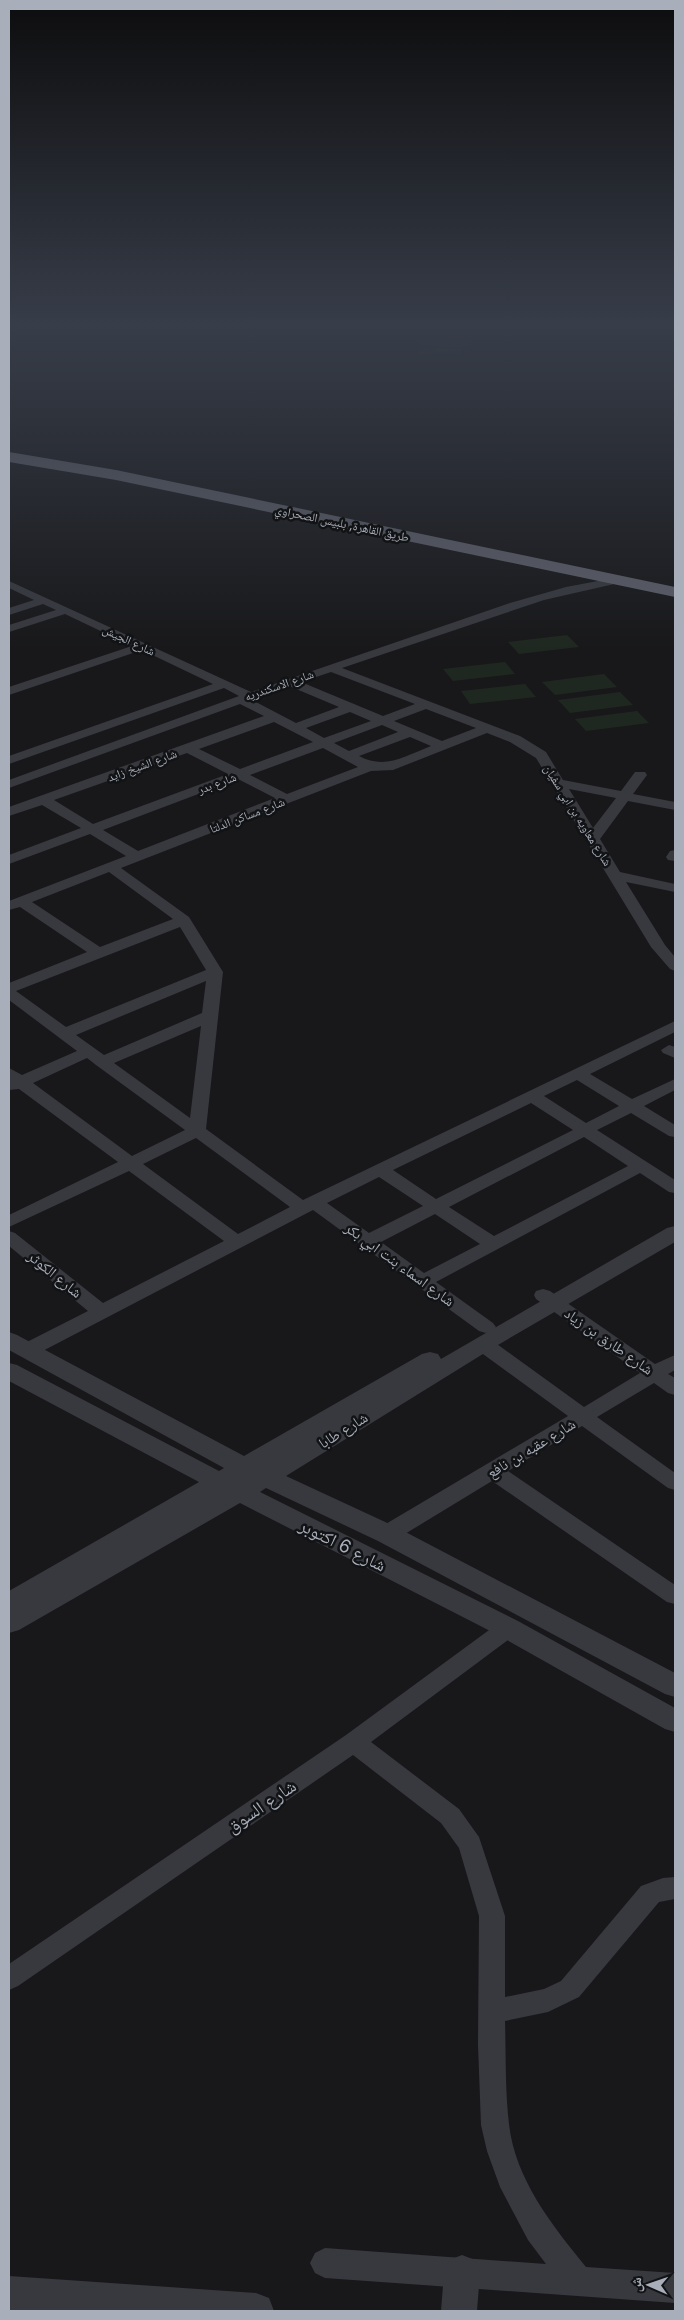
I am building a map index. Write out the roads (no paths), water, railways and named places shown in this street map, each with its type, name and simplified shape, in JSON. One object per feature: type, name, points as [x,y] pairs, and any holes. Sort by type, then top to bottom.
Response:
[{"type":"highway","name":"طريق القاهرة, بلبيس الصحراوي","points":[[9,451],[115,468],[675,592]]},
{"type":"highway","name":"طريق القاهرة, بلبيس الصحراوي","points":[[9,457],[330,515]]},
{"type":"highway","name":"طريق القاهرة, بلبيس الصحراوي","points":[[364,523],[675,584]]},
{"type":"street","name":"شارع الاسكندريه","points":[[552,594],[569,584],[576,571]]},
{"type":"street","name":"شارع الاسكندريه","points":[[9,784],[330,667],[552,594],[618,580]]},
{"type":"street","name":"شارع الجيش","points":[[9,584],[224,684],[275,717],[369,767]]},
{"type":"street","points":[[9,612],[45,600]]},
{"type":"street","points":[[9,629],[67,610]]},
{"type":"street","points":[[9,691],[142,646]]},
{"type":"street","name":"شارع معاويه بن ابي سفيان","points":[[330,667],[529,746],[541,755],[659,947],[675,966]]},
{"type":"street","points":[[290,682],[443,746]]},
{"type":"street","points":[[9,760],[224,684]]},
{"type":"street","name":"شارع بدر","points":[[9,860],[425,705]]},
{"type":"street","points":[[295,728],[351,708]]},
{"type":"street","name":"شارع الشيخ زايد","points":[[9,812],[275,717]]},
{"type":"street","name":"شارع مساكن الدلتا","points":[[15,904],[369,767],[388,767],[485,729]]},
{"type":"street","points":[[348,756],[410,732]]},
{"type":"street","points":[[188,748],[287,799]]},
{"type":"street","points":[[9,760],[34,775]]},
{"type":"street","points":[[593,838],[640,776]]},
{"type":"street","points":[[559,783],[675,806]]},
{"type":"street","points":[[44,800],[137,857]]},
{"type":"street","points":[[9,1222],[197,1131],[216,972],[184,920],[111,867]]},
{"type":"street","points":[[615,875],[675,888]]},
{"type":"street","points":[[15,904],[98,953]]},
{"type":"street","points":[[9,988],[184,920]]},
{"type":"street","points":[[64,1034],[216,972]]},
{"type":"street","name":"شارع اسماء بنت ابي بكر","points":[[9,993],[197,1131],[308,1205],[368,1241],[423,1281],[583,1416],[675,1483]]},
{"type":"street","points":[[102,1062],[210,1016]]},
{"type":"street","points":[[18,1345],[102,1312],[308,1205],[675,1026]]},
{"type":"street","points":[[13,1080],[88,1052]]},
{"type":"street","points":[[578,1074],[675,1132]]},
{"type":"street","points":[[13,1080],[131,1163],[237,1242]]},
{"type":"street","points":[[368,1241],[675,1084]]},
{"type":"street","points":[[532,1096],[675,1188]]},
{"type":"street","points":[[423,1281],[641,1166]]},
{"type":"street","points":[[380,1170],[493,1244]]},
{"type":"street","name":"شارع طابا","points":[[548,1299],[675,1219]]},
{"type":"street","name":"شارع طابا","points":[[9,1623],[241,1480],[485,1335],[548,1299],[675,1233]]},
{"type":"street","name":"شارع الكوثر","points":[[9,1237],[102,1312]]},
{"type":"street","name":"شارع طارق بن زياد","points":[[548,1299],[675,1388]]},
{"type":"street","name":"شارع 6 اكتوبر","points":[[18,1345],[241,1480],[675,1721]]},
{"type":"street","name":"شارع عقبه بن نافع","points":[[387,1534],[675,1361]]},
{"type":"street","name":"شارع 6 اكتوبر","points":[[9,1371],[241,1480],[387,1534],[599,1644],[675,1686]]},
{"type":"street","points":[[493,1471],[675,1596]]},
{"type":"street","name":"شارع طابا","points":[[9,1604],[241,1480]]},
{"type":"street","name":"شارع السوق","points":[[9,1978],[354,1742],[508,1628]]},
{"type":"street","points":[[575,1666],[599,1644]]},
{"type":"street","points":[[354,1742],[450,1816],[470,1844],[492,1916],[495,2125],[501,2151],[510,2177],[538,2230],[578,2281]]},
{"type":"street","points":[[492,2012],[548,2000],[570,1989],[650,1894],[663,1889],[675,1888]]},
{"type":"street","points":[[324,2263],[675,2288]]},
{"type":"street","points":[[459,2311],[462,2273]]},
{"type":"street","points":[[9,2294],[256,2311]]}]
